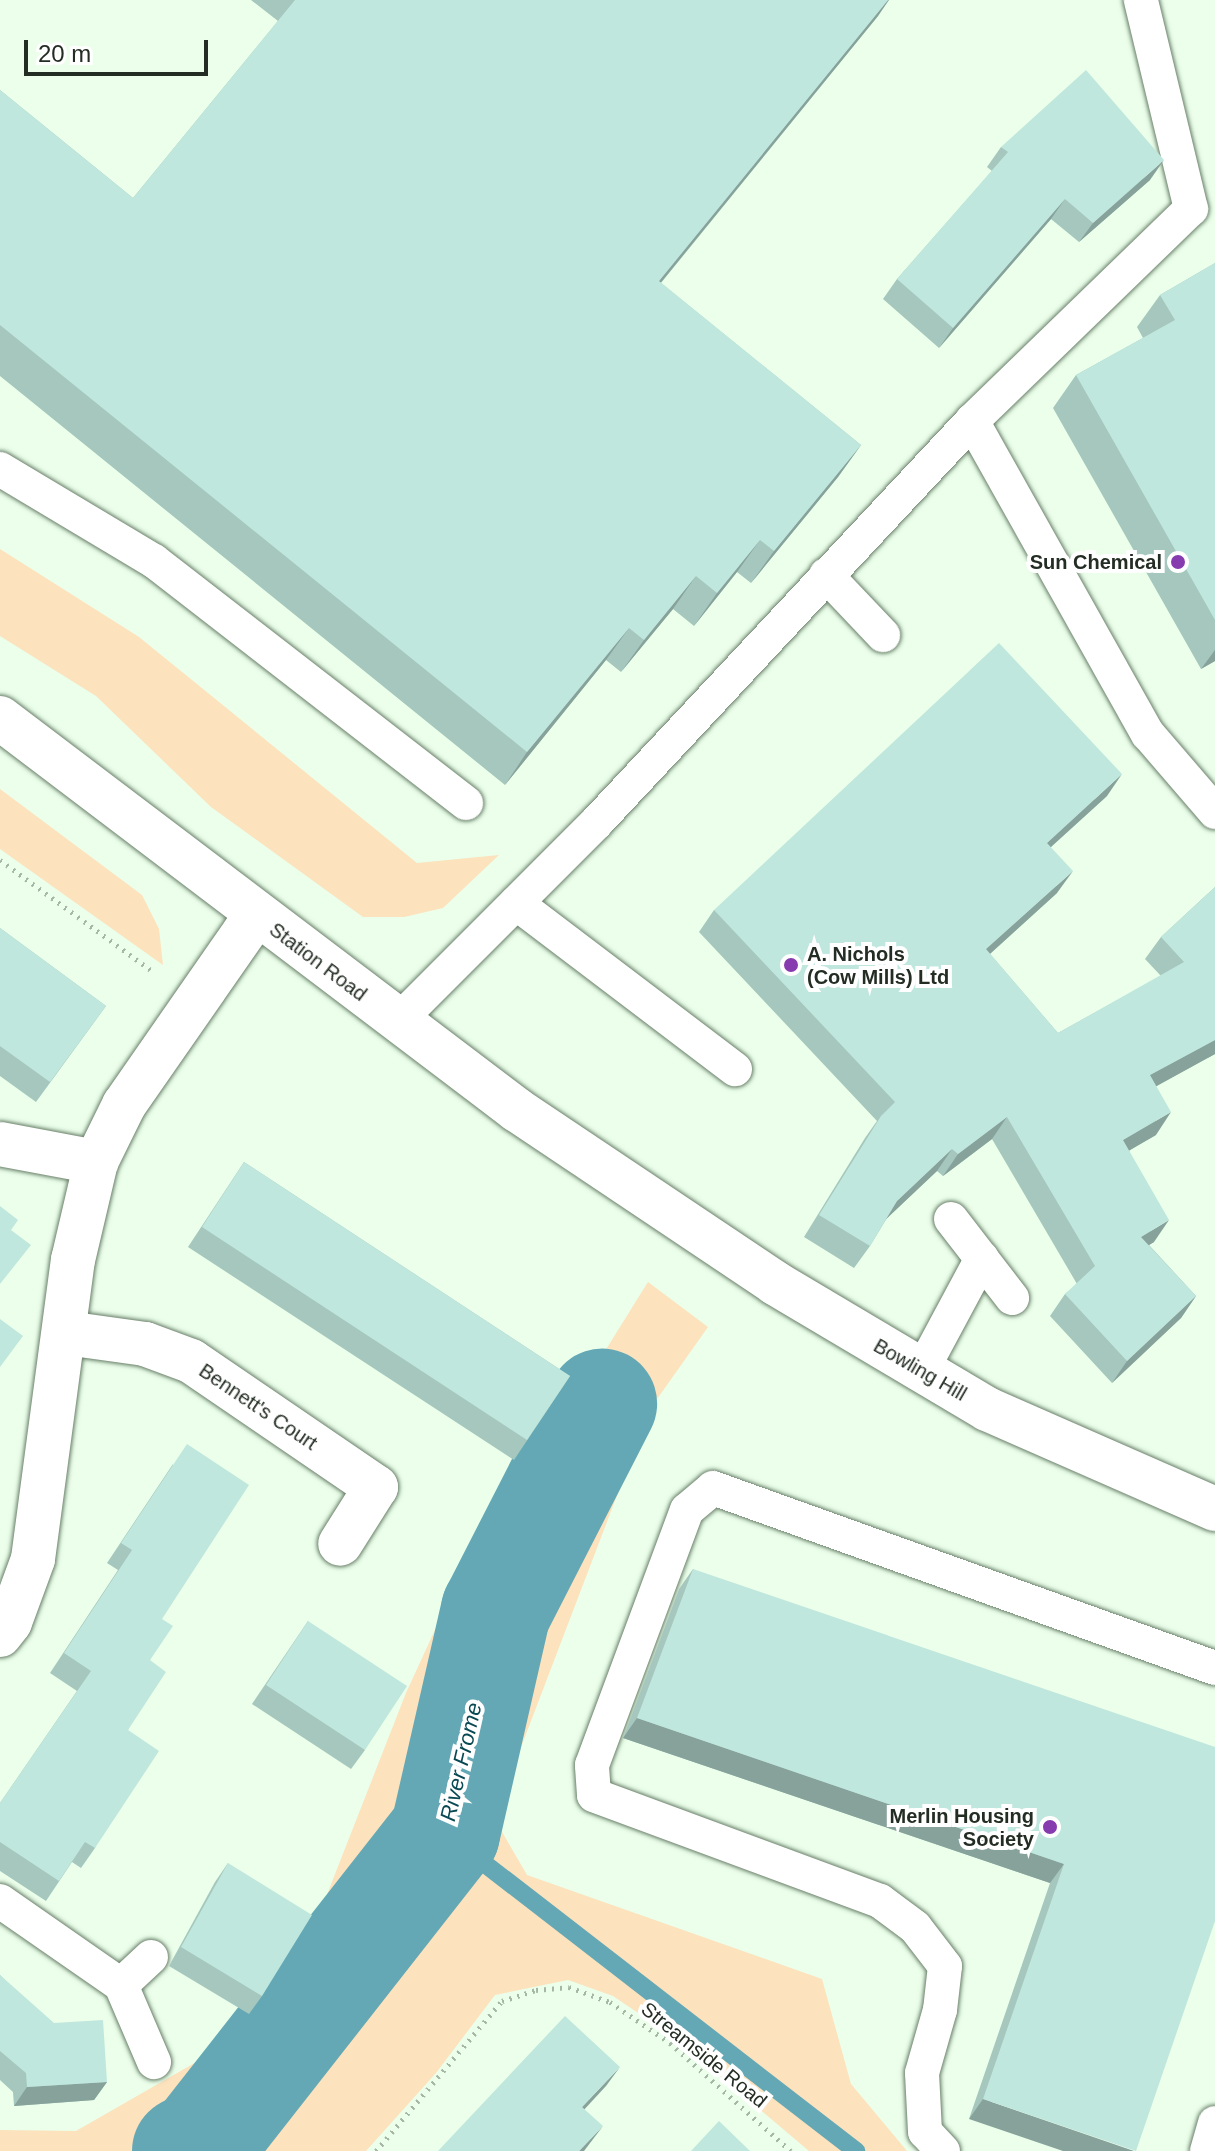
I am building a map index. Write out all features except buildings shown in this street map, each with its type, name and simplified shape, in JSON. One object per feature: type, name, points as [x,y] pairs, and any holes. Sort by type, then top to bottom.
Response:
[{"type":"main road","name":"Station Road","points":[[0,718],[397,1022],[643,1197]]},
{"type":"main road","points":[[0,1635],[33,1559],[66,1333],[73,1260],[96,1162],[124,1105],[256,915]]},
{"type":"main road","points":[[0,1144],[96,1162]]},
{"type":"main road","name":"Bowling Hill","points":[[643,1197],[775,1283],[921,1372],[1052,1441],[1215,1509]]},
{"type":"main road","name":"Bennett's Court","points":[[66,1333],[145,1344],[191,1361],[376,1487],[340,1544]]},
{"type":"lane","points":[[397,1022],[516,903],[972,421],[1203,205],[1141,0]]},
{"type":"lane","points":[[972,421],[1148,734],[1215,812]]},
{"type":"lane","points":[[0,469],[154,561],[466,803]]},
{"type":"lane","points":[[826,575],[883,635]]},
{"type":"lane","points":[[516,903],[735,1069]]},
{"type":"lane","points":[[951,1219],[1012,1298]]},
{"type":"lane","points":[[921,1372],[982,1258]]},
{"type":"lane","points":[[943,2151],[925,2132],[922,2073],[940,2010],[945,1966],[915,1927],[880,1901],[594,1795],[592,1765],[687,1510],[713,1488],[1215,1668]]},
{"type":"lane","points":[[0,1901],[121,1985],[154,2062]]},
{"type":"lane","points":[[121,1985],[151,1957]]},
{"type":"lane","points":[[1207,2151],[1215,2123]]},
{"type":"path","points":[[0,860],[195,1002]]},
{"type":"path","name":"Streamside Road","points":[[376,2151],[502,2001],[536,1990],[569,1987],[610,2002],[670,2043],[791,2151]]},
{"type":"shaded area","points":[[0,549],[139,637],[417,863],[499,855],[443,908],[404,917],[363,917],[211,807],[96,696],[0,636]]},
{"type":"shaded area","points":[[0,789],[142,895],[159,929],[163,965],[0,849]]},
{"type":"shaded area","points":[[648,1282],[708,1327],[650,1409],[494,1818],[527,1875],[822,1979],[851,2084],[907,2151],[809,2151],[675,2038],[613,1996],[568,1980],[495,1995],[436,2073],[366,2151],[0,2151],[0,2130],[76,2131],[252,2030],[317,1920],[406,1693],[445,1608]]},
{"type":"waterway","name":"River Frome","points":[[187,2151],[197,2149],[445,1833],[496,1611],[602,1404]]},
{"type":"waterway","points":[[445,1833],[856,2151]]},
{"type":"place","name":"Sun Chemical","points":[[1178,562]]},
{"type":"place","name":"A. Nichols (Cow Mills) Ltd","points":[[791,965]]},
{"type":"place","name":"Merlin Housing Society","points":[[1050,1827]]}]
